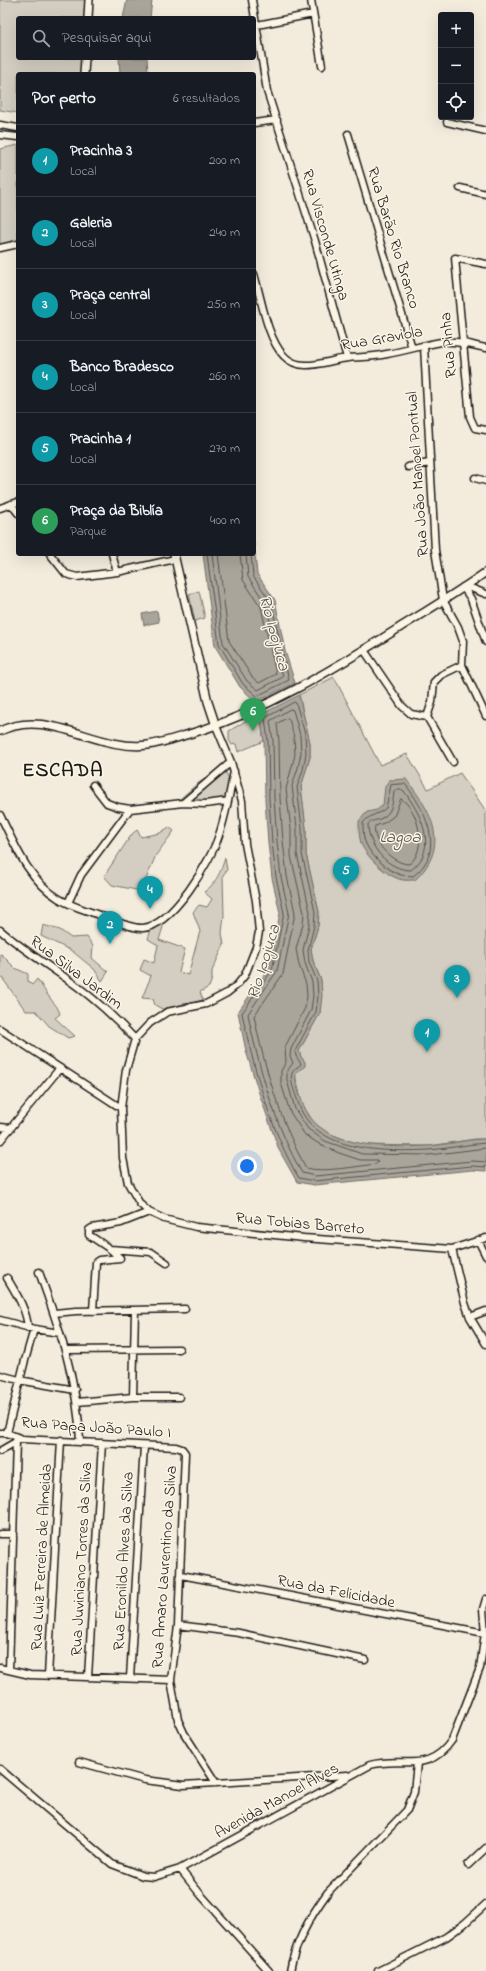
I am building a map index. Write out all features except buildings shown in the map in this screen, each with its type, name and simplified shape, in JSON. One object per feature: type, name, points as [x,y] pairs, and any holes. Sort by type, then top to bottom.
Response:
[{"type":"street","points":[[88,16],[89,0]]},
{"type":"street","name":"Rua Visconde Utinga","points":[[252,0],[255,16]]},
{"type":"street","points":[[311,0],[322,66]]},
{"type":"street","points":[[256,25],[313,14]]},
{"type":"street","name":"Rua Visconde Utinga","points":[[256,25],[267,91],[316,241],[347,358]]},
{"type":"street","points":[[84,72],[85,60]]},
{"type":"street","points":[[256,123],[277,120]]},
{"type":"street","points":[[447,122],[486,131]]},
{"type":"street","points":[[0,125],[16,128]]},
{"type":"street","name":"Rua Barão Rio Branco","points":[[348,134],[412,348]]},
{"type":"street","points":[[0,135],[16,137]]},
{"type":"street","points":[[460,188],[486,194]]},
{"type":"street","points":[[0,248],[16,244]]},
{"type":"street","name":"Rua Pinha","points":[[486,264],[455,258],[470,417],[475,428],[486,430]]},
{"type":"street","name":"Rua Graviola","points":[[256,281],[272,337],[284,356],[292,362],[302,365],[347,358],[371,357],[442,342],[462,343],[486,348]]},
{"type":"street","name":"Rua João Manoel Pontual","points":[[424,346],[429,463],[435,550],[443,600],[458,627],[463,641],[462,665]]},
{"type":"street","points":[[408,467],[429,463]]},
{"type":"street","points":[[475,478],[486,481]]},
{"type":"street","points":[[0,508],[15,503]]},
{"type":"street","points":[[52,556],[62,570],[71,576],[117,572],[175,556],[208,702],[216,726],[232,762],[242,801],[245,844],[256,901],[259,932],[251,961],[237,985],[227,993],[206,1004],[167,1012],[150,1023],[135,1039],[126,1070],[121,1108],[124,1171],[133,1195],[149,1212],[121,1223],[92,1228],[89,1230],[88,1234],[90,1237],[110,1248],[120,1258],[99,1260],[96,1262],[93,1311]]},
{"type":"street","points":[[113,556],[117,572]]},
{"type":"street","points":[[0,731],[16,724],[41,724],[134,746],[160,742],[216,726],[304,684],[364,650],[465,586],[485,576]]},
{"type":"street","points":[[465,586],[486,594]]},
{"type":"street","points":[[465,586],[486,642]]},
{"type":"street","points":[[364,650],[402,706],[411,714],[427,717]]},
{"type":"street","points":[[453,762],[427,717],[432,702],[434,682],[441,675],[462,665],[486,716]]},
{"type":"street","points":[[183,803],[232,762]]},
{"type":"street","points":[[0,814],[24,861],[38,882],[58,899],[112,920],[144,928],[152,926],[164,918],[179,904],[189,890],[219,837],[234,769]]},
{"type":"street","points":[[93,785],[107,803],[130,810],[183,803],[205,804],[228,801]]},
{"type":"street","points":[[68,904],[81,875],[130,810]]},
{"type":"street","name":"Rua Silva Jardim","points":[[0,930],[24,950],[64,976],[94,1000],[116,1018],[135,1039]]},
{"type":"street","points":[[0,1029],[121,1108]]},
{"type":"street","points":[[0,1141],[60,1068]]},
{"type":"street","points":[[0,1127],[11,1128]]},
{"type":"street","name":"Rua Tobias Barreto","points":[[149,1212],[179,1224],[230,1232],[452,1249]]},
{"type":"street","points":[[486,1238],[452,1249],[457,1274],[470,1317],[486,1344]]},
{"type":"street","points":[[478,1240],[486,1256]]},
{"type":"street","points":[[110,1248],[150,1252],[168,1263]]},
{"type":"street","points":[[39,1272],[66,1350],[77,1402],[80,1441]]},
{"type":"street","points":[[7,1278],[17,1294],[31,1329],[7,1433]]},
{"type":"street","points":[[54,1313],[185,1309]]},
{"type":"street","points":[[133,1397],[135,1310]]},
{"type":"street","points":[[470,1317],[486,1311]]},
{"type":"street","points":[[0,1320],[31,1329],[60,1333]]},
{"type":"street","points":[[66,1350],[179,1350]]},
{"type":"street","points":[[0,1375],[75,1390]]},
{"type":"street","points":[[77,1402],[133,1397],[180,1397]]},
{"type":"street","name":"Rua Papa João Paulo I","points":[[0,1433],[7,1433],[19,1440],[61,1440],[180,1448],[185,1456]]},
{"type":"street","points":[[0,1451],[19,1440]]},
{"type":"street","points":[[9,1670],[19,1440]]},
{"type":"street","name":"Rua Luiz Ferreira de Almeida","points":[[48,1676],[61,1440]]},
{"type":"street","name":"Rua Juviniano Torres da Sliva","points":[[88,1677],[102,1443]]},
{"type":"street","name":"Rua Eronildo Alves da Silva","points":[[130,1678],[144,1446]]},
{"type":"street","name":"Rua Amaro Laurentino da Silva","points":[[185,1456],[178,1625],[171,1680],[175,1709],[184,1733],[216,1783]]},
{"type":"street","points":[[0,1534],[14,1534]]},
{"type":"street","name":"Rua da Felicidade","points":[[181,1575],[486,1633]]},
{"type":"street","name":"Avenida Manoel Alves","points":[[0,1769],[112,1864],[129,1871],[154,1877],[180,1869],[370,1765],[380,1762],[425,1762],[436,1757],[446,1749],[452,1740],[480,1668],[486,1633],[483,1609],[486,1599]]},
{"type":"street","points":[[178,1625],[239,1633],[365,1660]]},
{"type":"street","points":[[0,1668],[30,1675],[171,1680]]},
{"type":"street","points":[[79,1762],[145,1780],[183,1785],[350,1775]]},
{"type":"street","points":[[290,1971],[295,1949],[321,1901],[407,1810],[414,1792],[416,1763]]},
{"type":"street","points":[[468,1865],[486,1848]]},
{"type":"street","points":[[180,1869],[205,1900],[269,1971]]},
{"type":"street","points":[[378,1971],[446,1936],[464,1924],[486,1904]]},
{"type":"shaded area","points":[[0,0],[87,0],[86,16],[16,16],[16,60],[83,60],[81,72],[16,72],[16,113],[0,110]]},
{"type":"shaded area","points":[[16,145],[16,243],[0,247],[0,149]]},
{"type":"shaded area","points":[[199,591],[205,618],[195,621],[189,594]]},
{"type":"shaded area","points":[[334,677],[380,765],[407,754],[428,789],[460,773],[486,811],[486,1139],[475,1139],[429,1146],[362,1145],[328,1133],[314,1123],[303,1105],[295,1075],[305,1062],[299,1051],[320,1013],[321,980],[313,961],[311,949],[318,926],[319,912],[306,854],[306,828],[301,787],[310,757],[310,743],[299,695]]},
{"type":"shaded area","points":[[260,715],[264,741],[238,752],[236,744],[232,745],[229,740],[229,731],[249,719]]},
{"type":"shaded area","points":[[223,767],[229,779],[226,800],[172,806],[197,784]]},
{"type":"shaded area","points":[[169,827],[174,831],[156,855],[141,891],[112,885],[104,876],[132,834],[137,830],[141,837],[160,833]]},
{"type":"shaded area","points":[[225,858],[227,870],[223,875],[224,916],[222,933],[224,945],[212,971],[212,979],[209,987],[200,992],[203,1000],[162,1009],[155,1005],[153,999],[142,998],[151,976],[140,970],[144,959],[154,963],[158,945],[148,939],[153,923],[166,917],[159,940],[185,949],[179,972],[188,975],[200,931],[193,912],[199,905],[207,907],[212,899],[204,892],[215,881]]},
{"type":"shaded area","points":[[43,925],[60,930],[71,938],[87,937],[93,946],[92,958],[108,972],[102,981],[94,969],[72,951],[41,936]]},
{"type":"shaded area","points":[[0,954],[15,968],[28,974],[28,981],[32,985],[37,979],[58,1009],[60,1014],[55,1018],[75,1036],[68,1038],[49,1026],[36,1011],[26,1011],[0,975]]},
{"type":"water","points":[[127,0],[152,0],[150,16],[123,16]]},
{"type":"water","points":[[119,60],[147,60],[148,72],[120,72]]},
{"type":"water","name":"Rio Ipojuca","points":[[203,556],[255,556],[257,574],[275,600],[285,651],[295,683],[256,702],[240,687],[215,646]]},
{"type":"water","points":[[157,611],[159,622],[144,625],[142,614]]},
{"type":"water","points":[[299,695],[310,743],[310,757],[301,787],[306,828],[306,854],[319,912],[318,926],[311,949],[313,961],[321,980],[322,996],[320,1013],[299,1051],[305,1062],[305,1066],[297,1072],[296,1075],[297,1086],[302,1101],[310,1117],[322,1129],[337,1137],[355,1142],[393,1147],[412,1147],[486,1139],[486,1171],[473,1170],[314,1185],[297,1182],[279,1150],[246,1051],[238,1012],[269,968],[280,913],[272,878],[268,843],[265,799],[264,741],[260,715]]},
{"type":"water","name":"Lagoa","points":[[406,779],[430,816],[434,829],[435,842],[432,855],[426,867],[415,880],[401,880],[383,870],[365,851],[359,834],[359,821],[367,812],[377,810],[383,805],[385,787],[389,780]]},
{"type":"place","name":"Praça da Biblía","points":[[253,731]]},
{"type":"place","name":"Pracinha 1","points":[[346,890]]},
{"type":"place","name":"Banco Bradesco","points":[[150,909]]},
{"type":"place","name":"Galeria","points":[[110,944]]},
{"type":"place","name":"Praça central","points":[[457,998]]},
{"type":"place","name":"Pracinha 3","points":[[427,1052]]},
{"type":"district","name":"ESCADA","points":[[63,771]]}]
